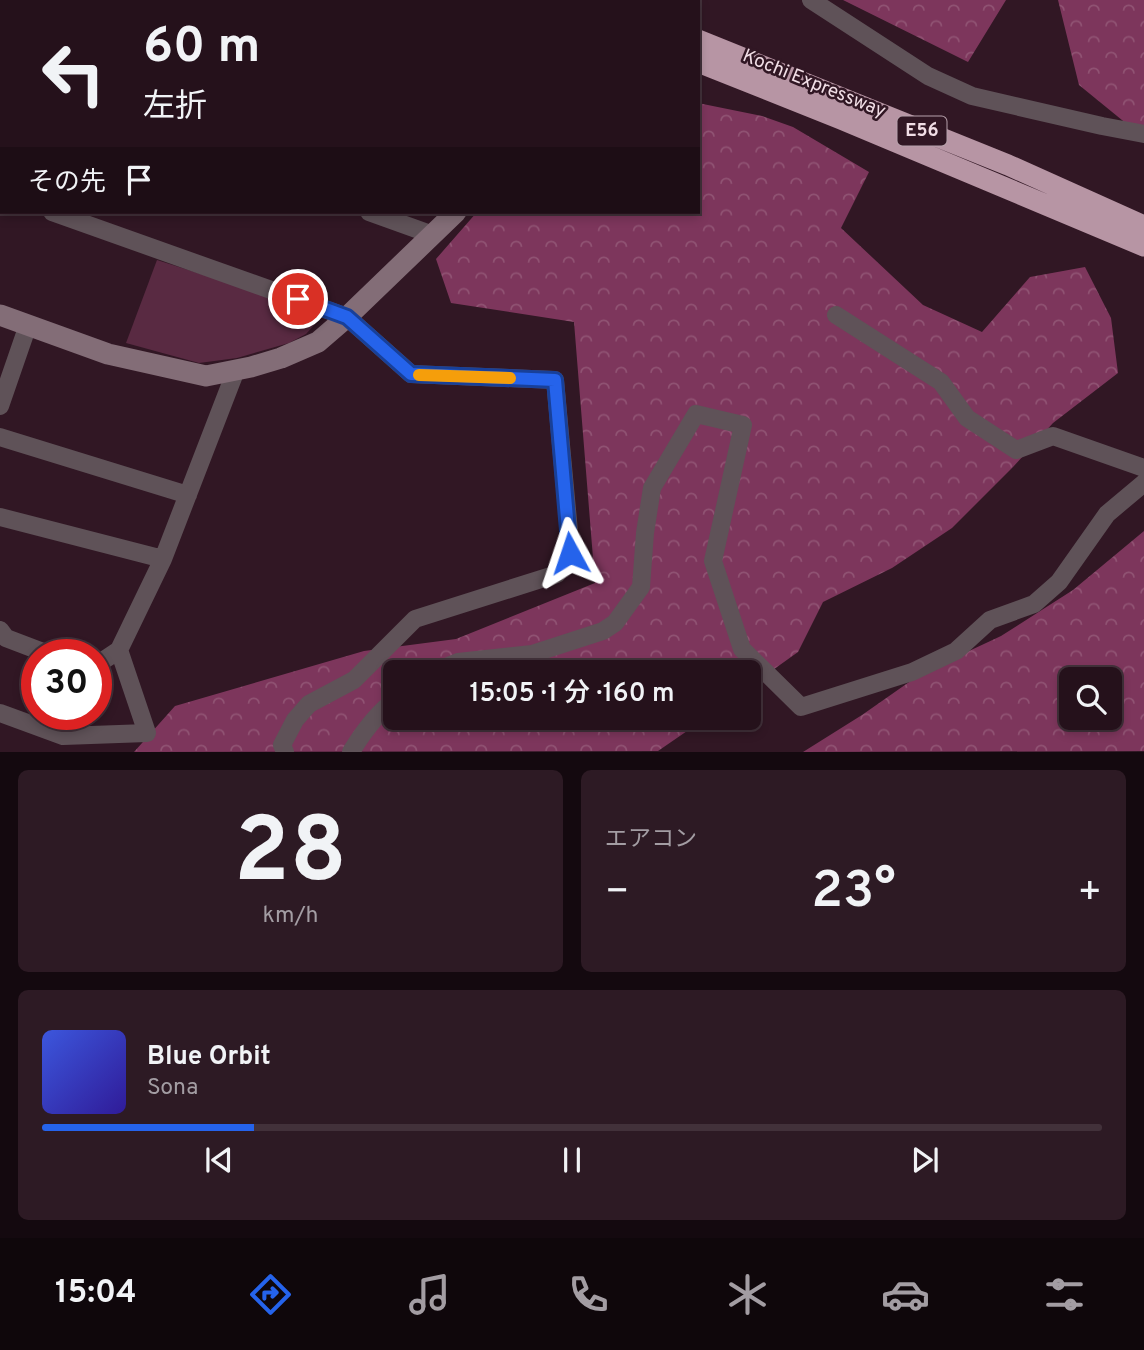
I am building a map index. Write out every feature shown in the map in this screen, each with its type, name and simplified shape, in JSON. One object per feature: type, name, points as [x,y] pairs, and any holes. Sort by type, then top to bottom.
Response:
[{"type":"highway","name":"E56","points":[[700,41],[1008,165],[1144,226]]},
{"type":"highway","name":"Kochi Expressway","points":[[700,63],[1144,246]]},
{"type":"street","points":[[811,0],[928,76],[972,96],[1144,134]]},
{"type":"street","points":[[58,214],[347,317],[411,374],[555,380],[570,553],[557,574],[415,620],[354,680],[309,705],[295,720],[282,745],[285,751]]},
{"type":"street","points":[[375,214],[433,235]]},
{"type":"street","points":[[0,315],[108,354],[206,376],[236,370],[281,358],[317,342],[347,317],[454,214]]},
{"type":"street","points":[[836,315],[941,383],[967,418],[1016,450],[1053,436],[1144,468]]},
{"type":"street","points":[[0,405],[28,325]]},
{"type":"street","points":[[112,655],[119,650],[163,559],[236,370]]},
{"type":"street","points":[[476,660],[531,654],[603,631],[615,623],[641,587],[652,488],[696,414],[743,425],[713,562],[742,649],[753,660]]},
{"type":"street","points":[[0,438],[188,495]]},
{"type":"street","points":[[761,668],[801,708],[912,672],[956,651],[990,620],[1034,604],[1059,582],[1107,514],[1144,483]]},
{"type":"street","points":[[0,517],[163,559]]},
{"type":"street","points":[[0,630],[6,638],[21,644]]},
{"type":"street","points":[[0,713],[63,736],[147,733],[119,650]]},
{"type":"street","points":[[351,751],[362,733],[383,710]]},
{"type":"green space","points":[[843,0],[1006,0],[968,62]]},
{"type":"green space","points":[[1058,0],[1144,0],[1144,138],[1079,85]]},
{"type":"green space","points":[[700,103],[762,116],[793,127],[869,172],[841,228],[923,305],[982,332],[1030,277],[1085,267],[1111,318],[1118,373],[1053,423],[952,528],[892,568],[823,602],[798,652],[761,678],[761,660],[383,660],[383,730],[689,730],[658,751],[134,752],[175,706],[364,651],[456,639],[595,583],[574,322],[451,303],[436,259],[475,214],[700,214]]},
{"type":"green space","points":[[1144,531],[1144,751],[803,752],[922,673],[1001,636],[1073,590]]},
{"type":"shaded area","points":[[157,260],[314,310],[316,323],[306,334],[289,343],[237,358],[199,363],[126,343]]},
{"type":"slow traffic","points":[[419,375],[510,378]]},
{"type":"route","points":[[298,299],[347,317],[411,374],[555,380],[570,553]]}]
